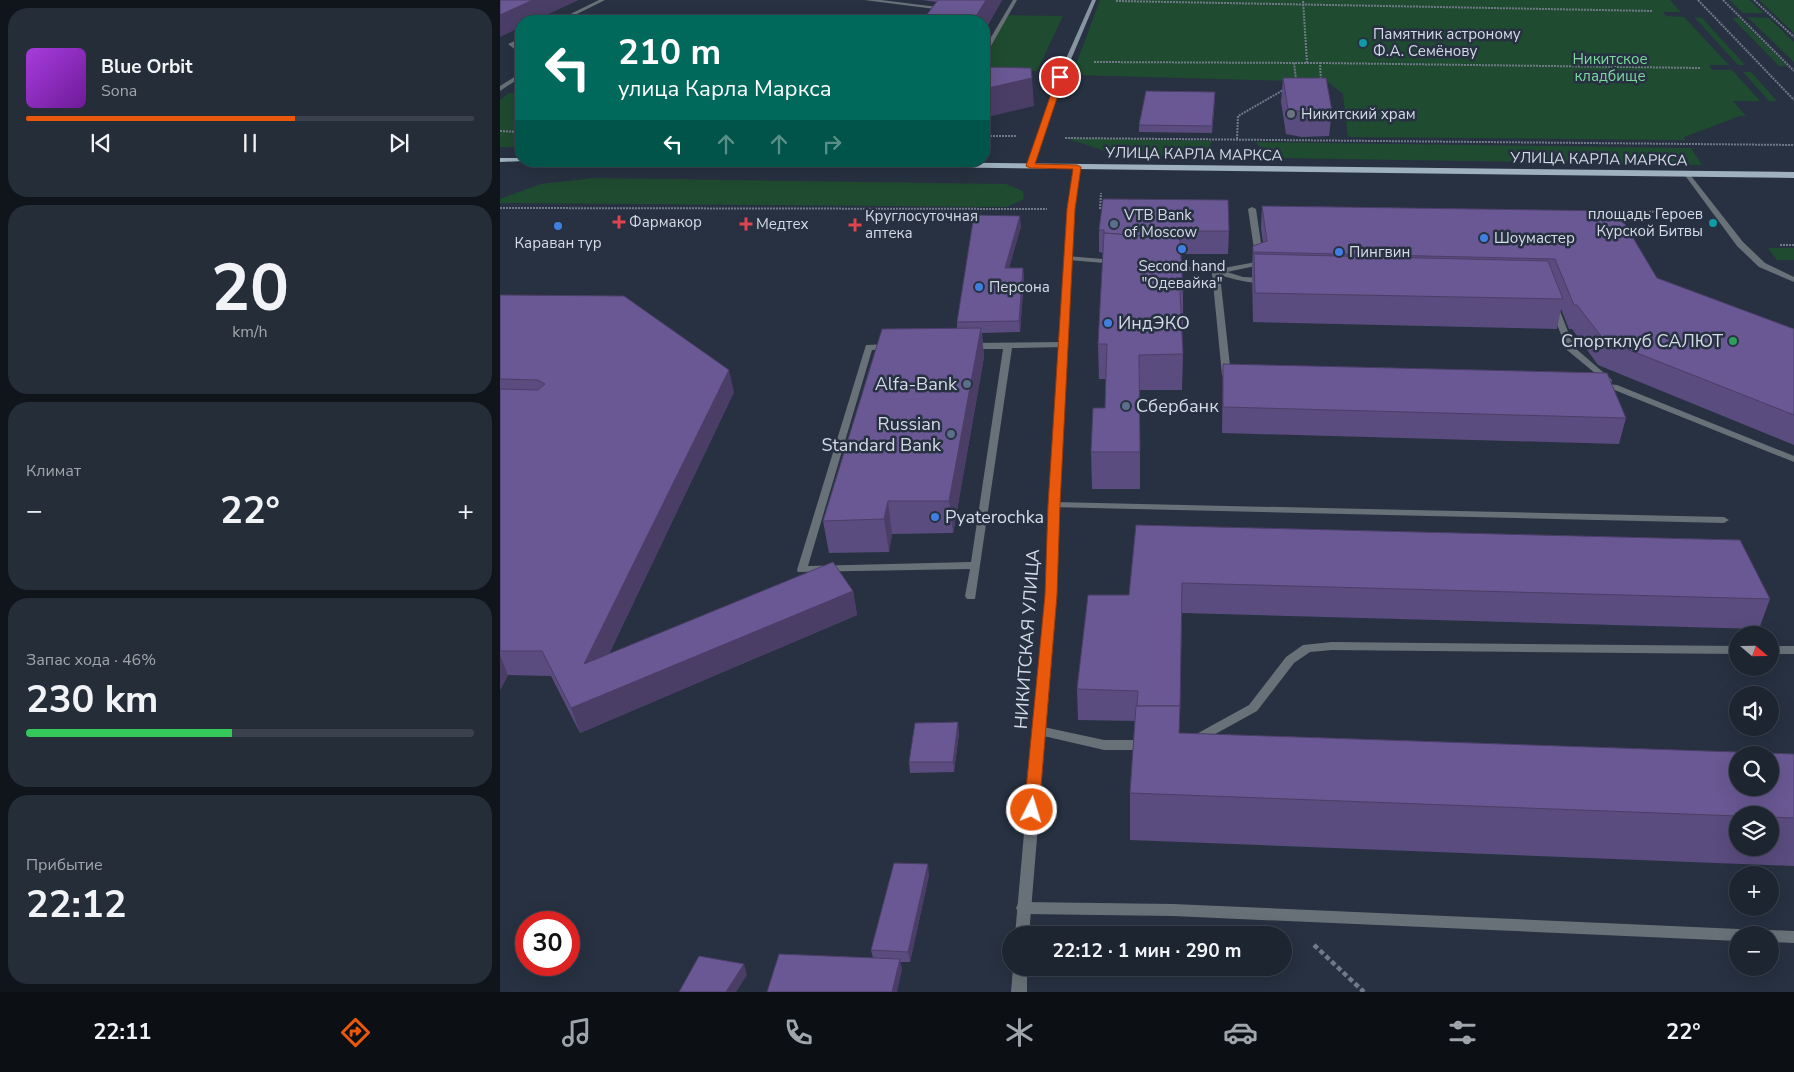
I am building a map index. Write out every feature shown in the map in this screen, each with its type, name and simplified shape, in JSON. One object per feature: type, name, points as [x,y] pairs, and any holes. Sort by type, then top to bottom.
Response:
[{"type":"main road","points":[[500,160],[515,160]]},
{"type":"main road","name":"УЛИЦА КАРЛА МАРКСА","points":[[990,165],[1794,175]]},
{"type":"street","points":[[572,15],[603,0]]},
{"type":"street","points":[[866,0],[935,7],[941,4]]},
{"type":"street","points":[[990,43],[1015,0]]},
{"type":"street","points":[[1030,166],[1056,88],[1094,0]]},
{"type":"street","points":[[931,14],[935,7]]},
{"type":"street","points":[[500,89],[515,79]]},
{"type":"street","points":[[500,83],[509,83]]},
{"type":"street","name":"НИКИТСКАЯ УЛИЦА","points":[[1022,926],[1051,595],[1054,505],[1071,209],[1077,167]]},
{"type":"street","points":[[1686,173],[1740,244],[1762,265],[1794,280]]},
{"type":"street","points":[[1216,271],[1260,263],[1252,209]]},
{"type":"street","points":[[1069,258],[1128,264]]},
{"type":"street","points":[[1157,266],[1216,271],[1242,279],[1272,280]]},
{"type":"street","points":[[1216,271],[1226,375],[1236,376]]},
{"type":"street","points":[[1550,295],[1570,348],[1614,387]]},
{"type":"street","points":[[962,346],[1064,345]]},
{"type":"street","points":[[971,596],[1008,346]]},
{"type":"street","points":[[897,347],[869,347],[802,570],[975,565]]},
{"type":"street","points":[[1591,385],[1614,387],[1794,459]]},
{"type":"street","points":[[1054,505],[1724,520]]},
{"type":"street","points":[[1186,745],[1254,708],[1290,660],[1308,648],[1332,646],[1729,650]]},
{"type":"street","points":[[1779,650],[1794,650]]},
{"type":"street","points":[[1039,731],[1104,745],[1158,745]]},
{"type":"street","points":[[1023,908],[1173,910],[1729,935]]},
{"type":"street","points":[[1779,936],[1794,937]]},
{"type":"street","points":[[1019,992],[1020,976]]},
{"type":"path","points":[[1303,0],[1307,63]]},
{"type":"path","points":[[1698,0],[1794,100]]},
{"type":"path","points":[[1724,0],[1794,70]]},
{"type":"path","points":[[1754,0],[1794,37]]},
{"type":"path","points":[[1116,1],[1654,11]]},
{"type":"path","points":[[1091,62],[1700,68]]},
{"type":"path","points":[[1292,83],[1296,79],[1294,63]]},
{"type":"path","points":[[1320,63],[1321,85]]},
{"type":"path","points":[[1237,139],[1238,116],[1288,87]]},
{"type":"path","points":[[500,131],[515,132]]},
{"type":"path","points":[[990,136],[1794,144]]},
{"type":"path","points":[[500,208],[1109,209]]},
{"type":"path","points":[[1576,211],[1714,212]]},
{"type":"path","points":[[1282,916],[1364,992]]},
{"type":"green space","name":"Никитское кладбище","points":[[1100,0],[1670,0],[1681,12],[1663,12],[1666,16],[1684,17],[1729,65],[1709,65],[1712,70],[1732,70],[1760,101],[1733,101],[1746,116],[1740,116],[1684,137],[1685,140],[1348,137],[1343,94],[1328,82],[1072,75]]},
{"type":"green space","points":[[1729,0],[1749,0],[1764,13],[1743,13]]},
{"type":"green space","points":[[1759,0],[1794,0],[1794,33]]},
{"type":"green space","points":[[1007,15],[1063,16],[1037,71],[990,70],[990,43]]},
{"type":"green space","points":[[1694,17],[1702,18],[1745,65],[1738,65]]},
{"type":"green space","points":[[1747,17],[1769,18],[1794,42],[1794,62]]},
{"type":"green space","points":[[1732,18],[1739,18],[1787,66],[1779,66]]},
{"type":"green space","points":[[1743,72],[1751,72],[1777,101],[1769,101]]},
{"type":"green space","points":[[515,92],[515,147],[500,147],[500,100],[509,93]]},
{"type":"green space","points":[[1065,138],[1212,141],[1208,151],[1196,156],[1126,156]]},
{"type":"green space","points":[[1256,142],[1691,148],[1702,165],[1277,158],[1262,151]]},
{"type":"green space","points":[[594,178],[1006,184],[1023,191],[1024,199],[1007,207],[500,203],[500,199],[541,184]]},
{"type":"green space","points":[[1768,248],[1794,248],[1794,260],[1777,260]]},
{"type":"building","points":[[500,0],[533,0],[500,15]]},
{"type":"building","points":[[938,0],[986,0],[977,15],[927,15]]},
{"type":"building","points":[[990,67],[1031,68],[1032,78],[990,88]]},
{"type":"building","points":[[1283,78],[1326,78],[1332,111],[1303,112],[1288,109]]},
{"type":"building","points":[[1146,91],[1215,92],[1212,126],[1139,125]]},
{"type":"building","points":[[1103,199],[1228,200],[1229,231],[1179,231],[1179,239],[1104,233],[1104,230],[1099,230]]},
{"type":"building","points":[[1262,206],[1617,211],[1657,278],[1794,329],[1794,415],[1604,340],[1577,305],[1574,305],[1555,259],[1253,252],[1253,246],[1267,241]]},
{"type":"building","points":[[974,215],[1020,216],[1005,268],[1023,268],[1019,321],[957,322]]},
{"type":"building","points":[[1104,233],[1180,239],[1183,292],[1180,292],[1183,354],[1139,355],[1140,452],[1091,452],[1093,408],[1105,408],[1107,344],[1098,344]]},
{"type":"building","points":[[1254,254],[1548,261],[1563,299],[1255,293]]},
{"type":"building","points":[[500,295],[624,296],[729,370],[584,664],[833,562],[853,591],[571,708],[542,651],[500,651],[500,389],[538,390],[545,384],[538,380],[500,379]]},
{"type":"building","points":[[981,328],[949,501],[888,501],[884,519],[823,521],[882,329]]},
{"type":"building","points":[[1223,364],[1607,373],[1626,418],[1223,407]]},
{"type":"building","points":[[1136,525],[1740,540],[1770,599],[1182,583],[1180,708],[1180,706],[1137,706],[1138,691],[1077,689],[1088,595],[1129,595]]},
{"type":"building","points":[[1136,706],[1180,706],[1179,733],[1729,752],[1729,796],[1779,796],[1779,753],[1794,754],[1794,818],[1779,817],[1779,806],[1729,806],[1729,816],[1130,793]]},
{"type":"building","points":[[958,722],[953,762],[909,762],[915,723]]},
{"type":"building","points":[[894,863],[928,864],[908,952],[871,950]]},
{"type":"building","points":[[779,954],[900,959],[892,992],[767,992]]},
{"type":"building","points":[[699,956],[744,964],[726,992],[679,992]]},
{"type":"place","name":"Памятник астроному Ф.А. Семёнову","points":[[1363,43]]},
{"type":"place","name":"Никитский храм","points":[[1291,114]]},
{"type":"place","name":"Фармакор","points":[[619,222]]},
{"type":"place","name":"площадь Героев Курской Битвы","points":[[1713,223]]},
{"type":"place","name":"Медтех","points":[[746,224]]},
{"type":"place","name":"VTB Bank of Moscow","points":[[1114,224]]},
{"type":"place","name":"Круглосуточная аптека","points":[[855,225]]},
{"type":"place","name":"Караван тур","points":[[558,226]]},
{"type":"place","name":"Шоумастер","points":[[1484,238]]},
{"type":"place","name":"Second hand \"Одевайка\"","points":[[1182,249]]},
{"type":"place","name":"Пингвин","points":[[1339,252]]},
{"type":"place","name":"Персона","points":[[979,287]]},
{"type":"place","name":"ИндЭКО","points":[[1108,323]]},
{"type":"place","name":"Спортклуб САЛЮТ","points":[[1733,341]]},
{"type":"place","name":"Alfa-Bank","points":[[967,384]]},
{"type":"place","name":"Сбербанк","points":[[1126,406]]},
{"type":"place","name":"Russian Standard Bank","points":[[951,434]]},
{"type":"place","name":"Pyaterochka","points":[[935,517]]},
{"type":"route","points":[[1032,810],[1051,595],[1054,505],[1071,209],[1077,167],[1030,166],[1060,77]]}]
